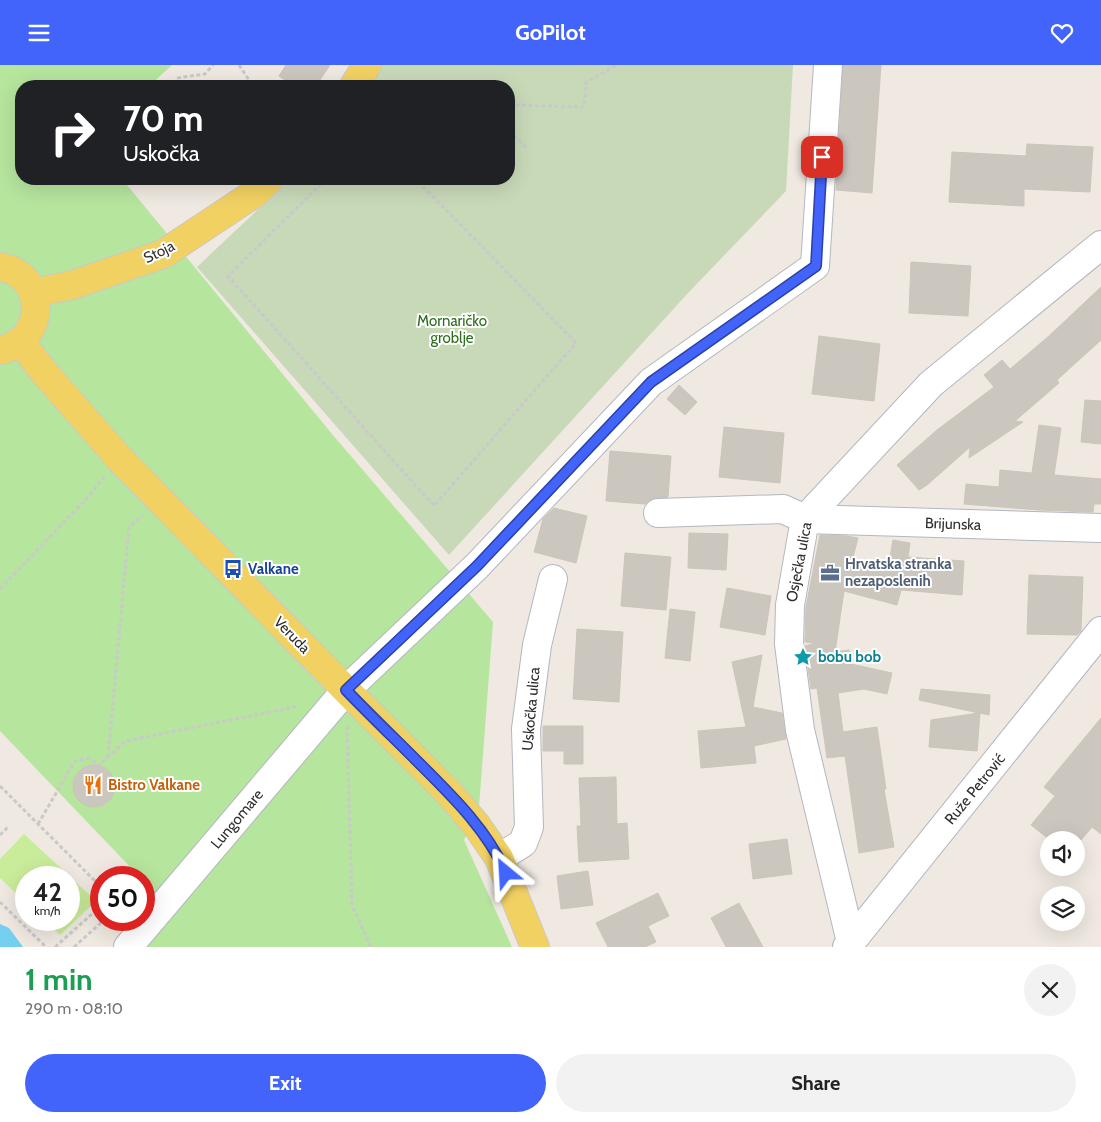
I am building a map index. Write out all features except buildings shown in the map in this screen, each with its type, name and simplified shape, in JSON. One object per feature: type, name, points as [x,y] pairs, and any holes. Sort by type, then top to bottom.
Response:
[{"type":"main road","points":[[358,80],[367,65]]},
{"type":"main road","name":"Stoja","points":[[33,293],[72,285],[163,253],[255,193],[263,185]]},
{"type":"main road","points":[[0,267],[17,273],[27,282],[36,304],[32,327],[26,337],[10,346]]},
{"type":"main road","name":"Veruda","points":[[10,346],[43,371],[119,458],[450,794],[477,826],[499,858],[535,947]]},
{"type":"street","name":"Lungomare","points":[[128,947],[346,690],[477,566],[651,382],[816,266],[828,65]]},
{"type":"street","name":"Osječka ulica","points":[[849,945],[800,730],[789,644],[790,605],[805,519],[931,384],[1101,245]]},
{"type":"street","points":[[658,513],[783,509],[805,519]]},
{"type":"street","name":"Brijunska","points":[[805,519],[1101,528]]},
{"type":"street","name":"Uskočka ulica","points":[[499,858],[523,843],[530,827],[526,729],[537,645],[553,579]]},
{"type":"street","name":"Ruže Petrović","points":[[849,945],[1101,631]]},
{"type":"path","points":[[177,78],[206,74],[213,65]]},
{"type":"path","points":[[239,65],[249,80]]},
{"type":"path","points":[[515,105],[584,107],[586,83],[617,65]]},
{"type":"path","points":[[515,137],[527,148]]},
{"type":"path","points":[[320,185],[228,276],[434,506],[576,343],[422,185]]},
{"type":"path","points":[[0,589],[86,499],[119,458]]},
{"type":"path","points":[[108,758],[129,527]]},
{"type":"path","points":[[346,690],[352,905],[371,947]]},
{"type":"path","points":[[38,824],[75,761],[89,758],[99,765],[126,741],[300,706]]},
{"type":"path","points":[[0,786],[90,876]]},
{"type":"path","points":[[0,835],[8,827]]},
{"type":"path","points":[[0,902],[46,947]]},
{"type":"path","points":[[54,947],[90,916]]},
{"type":"path","points":[[74,947],[92,931]]},
{"type":"green space","points":[[0,65],[172,65],[156,80],[15,80],[15,185],[127,185],[332,434],[493,622],[479,807],[464,840],[512,947],[147,947],[145,931],[155,931],[155,866],[129,866],[0,731]]},
{"type":"green space","name":"Mornaričko groblje","points":[[379,65],[793,65],[786,191],[689,292],[449,555],[197,267],[284,185],[515,185],[515,80],[370,80]]},
{"type":"green space","points":[[24,834],[58,866],[15,866],[15,892],[0,878],[0,859]]},
{"type":"green space","points":[[80,886],[90,895],[90,907],[80,916]]},
{"type":"green space","points":[[56,931],[64,931],[60,935]]},
{"type":"water","points":[[0,924],[9,928],[23,947],[0,947]]},
{"type":"place","name":"Valkane","points":[[233,569]]},
{"type":"place","name":"Hrvatska stranka nezaposlenih","points":[[830,573]]},
{"type":"place","name":"bobu bob","points":[[803,657]]},
{"type":"place","name":"Bistro Valkane","points":[[93,785]]},
{"type":"route","points":[[506,873],[499,858],[477,826],[450,794],[346,690],[477,566],[651,382],[816,266],[822,157]]}]
